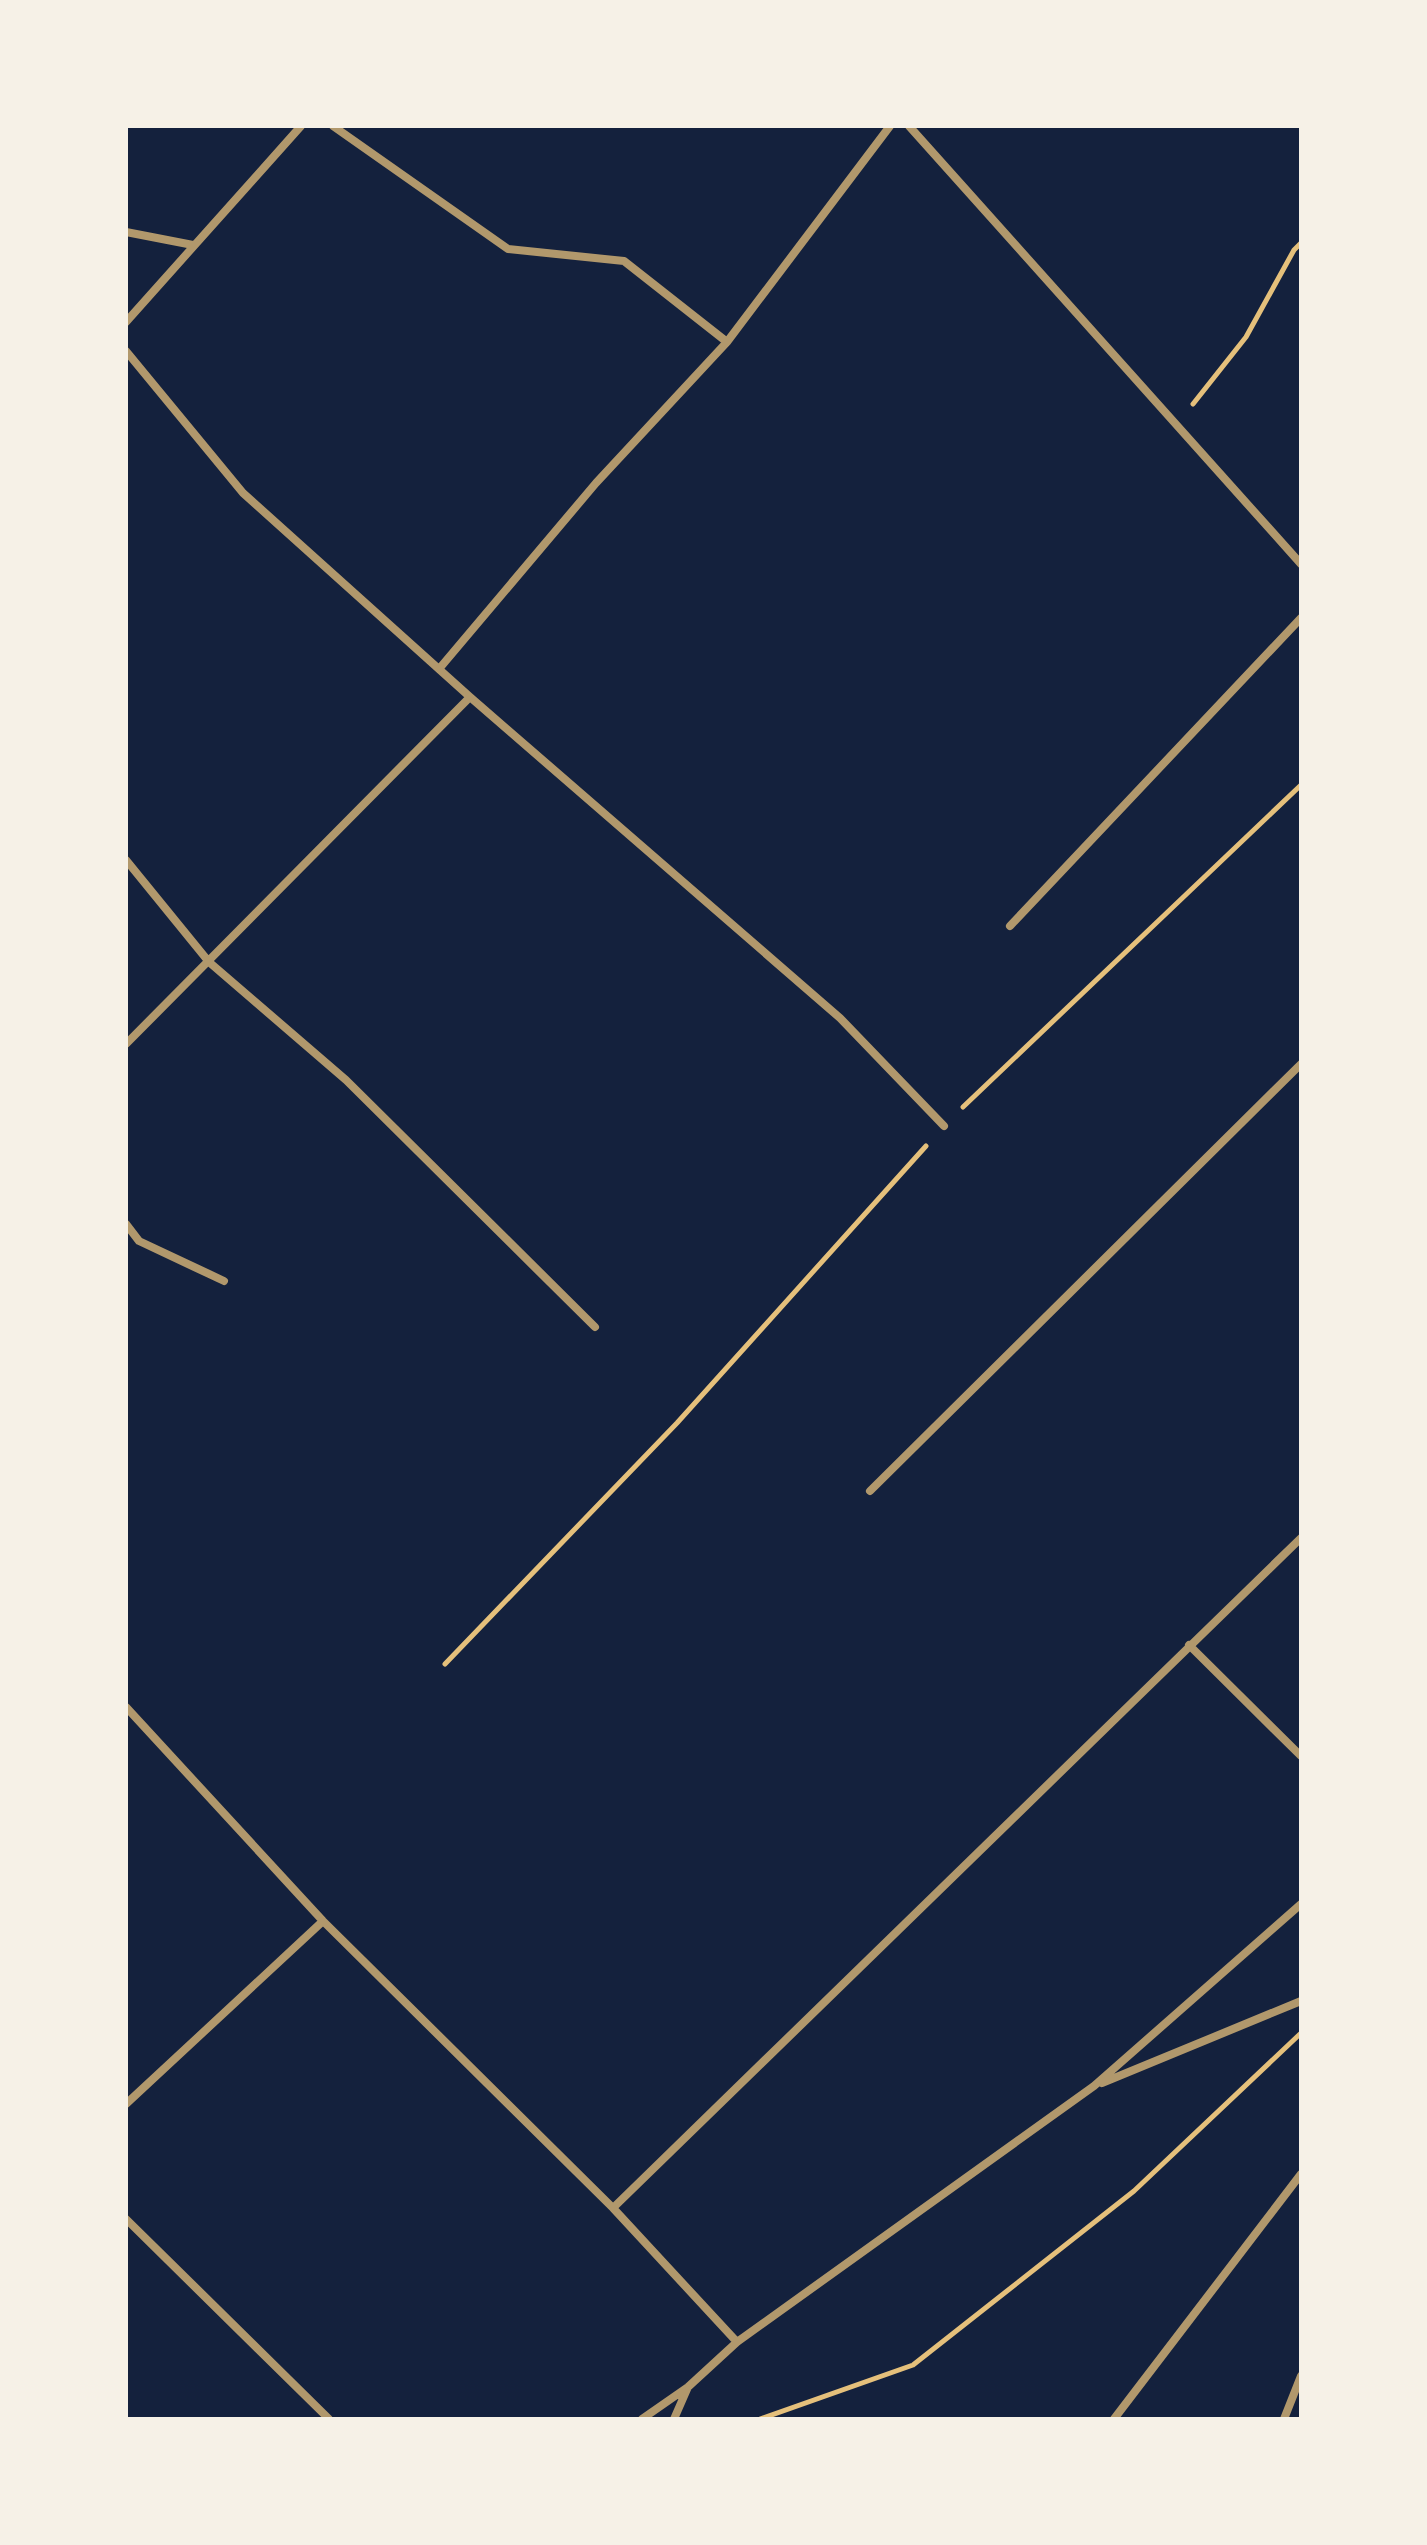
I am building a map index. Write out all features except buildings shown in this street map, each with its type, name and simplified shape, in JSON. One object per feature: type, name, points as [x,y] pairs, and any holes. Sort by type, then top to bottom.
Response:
[{"type":"street","points":[[126,322],[301,126]]},
{"type":"street","points":[[333,126],[508,249],[624,261],[727,342]]},
{"type":"street","points":[[439,669],[596,483],[727,342],[890,126]]},
{"type":"street","points":[[909,126],[1301,564]]},
{"type":"street","points":[[126,232],[193,245]]},
{"type":"street","points":[[126,351],[243,493],[470,697],[840,1018],[944,1126]]},
{"type":"street","points":[[1010,926],[1301,618]]},
{"type":"street","points":[[126,1044],[470,697]]},
{"type":"street","points":[[126,860],[209,962],[346,1080],[595,1327]]},
{"type":"street","points":[[870,1491],[1301,1064]]},
{"type":"street","points":[[126,1224],[139,1241],[224,1281]]},
{"type":"street","points":[[613,2208],[1301,1538]]},
{"type":"street","points":[[1189,1645],[1301,1756]]},
{"type":"street","points":[[126,1707],[323,1921],[613,2208],[737,2342]]},
{"type":"street","points":[[642,2419],[688,2387],[737,2342],[1094,2086],[1301,1904]]},
{"type":"street","points":[[126,2104],[323,1921]]},
{"type":"street","points":[[1094,2086],[1301,2001]]},
{"type":"street","points":[[1114,2419],[1301,2178]]},
{"type":"street","points":[[126,2219],[329,2419]]},
{"type":"street","points":[[1284,2419],[1301,2376]]},
{"type":"street","points":[[674,2419],[688,2387]]},
{"type":"path","points":[[1178,423],[1246,337],[1294,250],[1301,243]]},
{"type":"path","points":[[445,1664],[677,1423],[944,1126],[1301,785]]},
{"type":"path","points":[[760,2419],[913,2365],[1134,2191],[1301,2033]]}]
